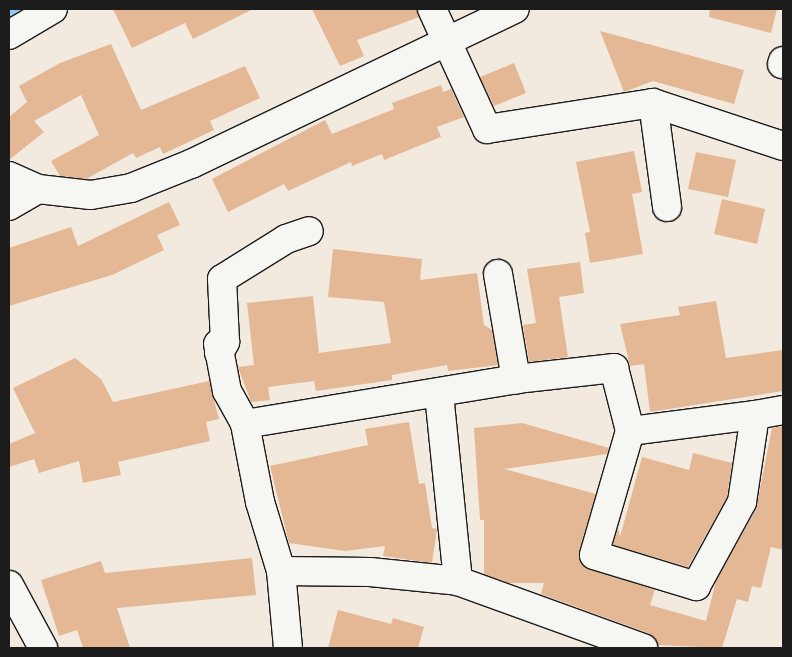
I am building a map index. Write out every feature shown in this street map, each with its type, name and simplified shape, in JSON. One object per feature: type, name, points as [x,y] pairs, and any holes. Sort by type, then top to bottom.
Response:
[{"type":"street","points":[[9,35],[53,9]]},
{"type":"street","points":[[432,9],[487,129],[653,103],[783,146]]},
{"type":"street","points":[[9,176],[38,189],[91,195],[131,188],[182,168],[515,9]]},
{"type":"street","points":[[653,103],[666,207]]},
{"type":"street","points":[[9,206],[38,189]]},
{"type":"street","points":[[288,648],[282,571],[260,502],[244,424],[228,391],[219,348],[225,342],[222,279],[272,247],[309,231]]},
{"type":"street","points":[[498,274],[516,380]]},
{"type":"street","points":[[244,424],[439,394],[516,380],[614,368],[630,431],[594,555],[696,586],[742,502],[755,415]]},
{"type":"street","points":[[439,394],[458,581]]},
{"type":"street","points":[[630,431],[783,410]]},
{"type":"street","points":[[282,571],[370,572],[458,581],[643,648]]},
{"type":"street","points":[[9,585],[42,648]]},
{"type":"building","points":[[113,9],[253,9],[193,39],[185,23],[132,48]]},
{"type":"building","points":[[312,9],[417,9],[419,17],[357,40],[364,56],[340,66]]},
{"type":"building","points":[[710,9],[777,9],[771,33],[709,17]]},
{"type":"building","points":[[600,31],[744,70],[734,104],[653,81],[624,92]]},
{"type":"building","points":[[111,44],[141,110],[245,66],[260,98],[210,121],[214,130],[163,154],[160,147],[136,158],[133,153],[86,179],[60,176],[51,161],[99,135],[81,95],[34,121],[44,132],[9,160],[9,117],[27,102],[19,86],[60,63]]},
{"type":"building","points":[[514,63],[526,93],[494,106],[480,77]]},
{"type":"building","points":[[441,85],[443,92],[451,89],[464,117],[437,127],[441,137],[384,160],[382,154],[352,166],[351,162],[288,191],[284,184],[228,212],[212,179],[325,120],[332,134],[394,109],[392,103]]},
{"type":"building","points":[[634,151],[642,192],[632,194],[643,254],[590,263],[585,233],[590,232],[576,162]]},
{"type":"building","points":[[696,152],[736,160],[728,197],[688,189]]},
{"type":"building","points":[[722,199],[765,209],[757,244],[714,234]]},
{"type":"building","points":[[169,202],[180,225],[157,235],[164,250],[112,275],[9,306],[9,248],[71,227],[78,246]]},
{"type":"building","points":[[333,249],[422,259],[420,280],[477,273],[484,325],[492,330],[498,365],[448,371],[447,365],[392,375],[392,380],[316,391],[314,381],[268,387],[270,400],[251,402],[238,367],[254,365],[247,303],[313,296],[319,353],[391,343],[384,302],[328,297]]},
{"type":"building","points":[[580,262],[584,293],[559,297],[568,357],[529,362],[523,325],[536,323],[527,269]]},
{"type":"building","points":[[716,301],[726,358],[783,350],[783,391],[650,412],[644,364],[630,366],[620,324],[680,315],[678,307]]},
{"type":"building","points":[[75,358],[101,379],[113,402],[209,381],[219,419],[206,422],[210,441],[118,462],[121,475],[83,483],[79,461],[39,473],[34,459],[9,467],[9,444],[35,433],[13,388]]},
{"type":"building","points":[[409,422],[419,484],[425,483],[432,528],[437,529],[432,563],[383,556],[385,546],[345,551],[289,543],[270,466],[368,445],[365,429]]},
{"type":"building","points":[[522,423],[609,448],[607,454],[504,469],[596,494],[579,551],[582,565],[655,590],[650,605],[706,621],[716,581],[756,509],[772,428],[783,426],[783,550],[771,547],[761,588],[752,586],[748,602],[737,599],[722,648],[658,645],[648,633],[541,594],[544,583],[509,583],[484,574],[484,520],[480,520],[474,428]]},
{"type":"building","points":[[693,453],[732,463],[727,497],[688,567],[613,545],[618,528],[620,537],[642,457],[689,470]]},
{"type":"building","points":[[252,558],[256,595],[117,608],[130,648],[83,648],[77,630],[59,636],[41,580],[101,561],[105,573]]},
{"type":"building","points":[[338,610],[391,624],[393,618],[424,627],[418,648],[328,648]]},
{"type":"waterway","points":[[9,14],[17,9]]}]
